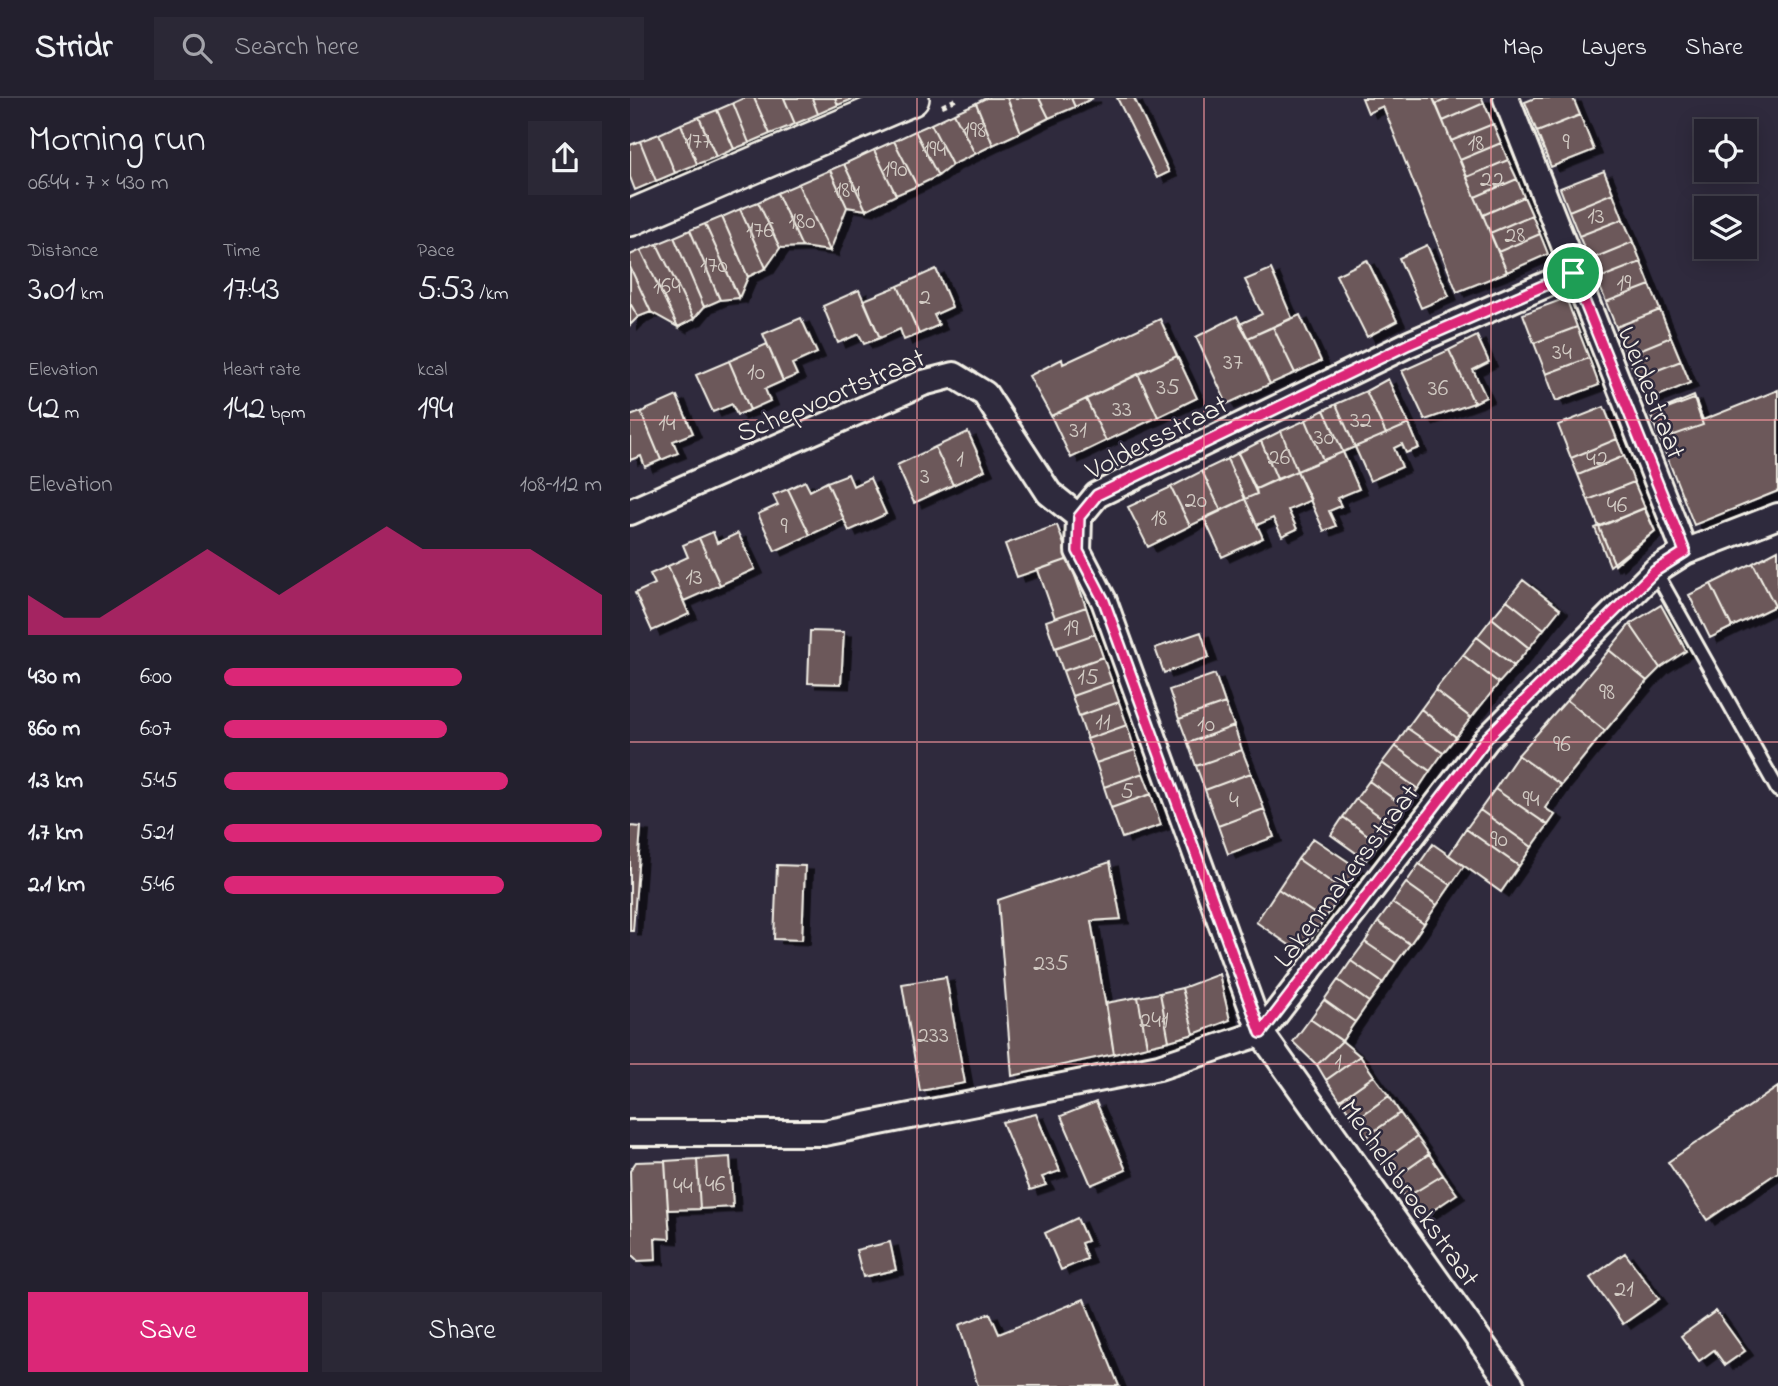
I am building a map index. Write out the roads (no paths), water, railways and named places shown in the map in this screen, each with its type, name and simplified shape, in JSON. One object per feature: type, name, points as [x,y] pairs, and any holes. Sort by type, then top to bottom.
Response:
[{"type":"main road","points":[[630,218],[911,98]]},
{"type":"street","name":"Weidestraat","points":[[1506,98],[1685,552]]},
{"type":"street","name":"Voldersstraat","points":[[1261,1033],[1104,601],[1078,551],[1079,517],[1097,495],[1421,339],[1573,273]]},
{"type":"street","name":"Schepvoortstraat","points":[[630,512],[923,383],[954,375],[985,394],[1049,492],[1079,517]]},
{"type":"street","name":"Lakenmakersstraat","points":[[1261,1033],[1487,738],[1655,571],[1685,552],[1778,516]]},
{"type":"street","points":[[630,1133],[824,1133],[1159,1067],[1261,1033]]},
{"type":"street","name":"Mechelsbroekstraat","points":[[1261,1033],[1512,1386]]},
{"type":"lane","points":[[1655,571],[1778,790]]}]
